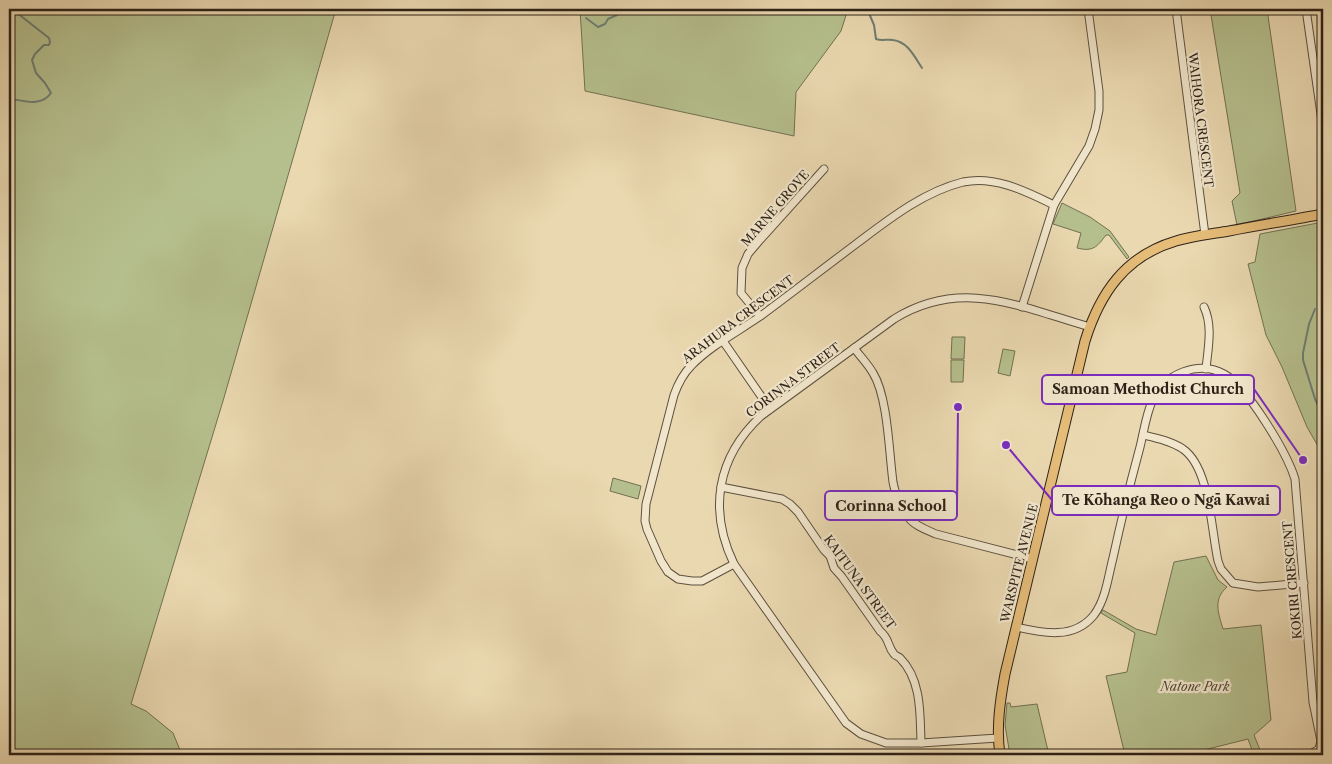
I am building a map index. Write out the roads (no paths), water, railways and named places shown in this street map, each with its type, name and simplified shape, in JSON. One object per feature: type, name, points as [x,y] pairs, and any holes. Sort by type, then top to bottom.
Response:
[{"type":"main road","name":"WARSPITE AVENUE","points":[[1000,755],[998,738],[1000,699],[1016,626],[1090,328],[1095,313],[1107,291],[1132,264],[1161,246],[1205,235],[1323,214]]},
{"type":"street","points":[[1022,307],[1054,205],[1089,146],[1095,129],[1099,110],[1099,91],[1088,9]]},
{"type":"street","name":"WAIHORA CRESCENT","points":[[1176,9],[1205,235]]},
{"type":"street","points":[[1306,9],[1323,128]]},
{"type":"street","name":"MARNE GROVE","points":[[760,316],[741,293],[742,268],[745,261],[759,241],[824,169]]},
{"type":"street","name":"ARAHURA CRESCENT","points":[[734,564],[702,581],[678,579],[668,572],[661,561],[645,520],[646,504],[674,395],[679,380],[692,365],[875,230],[939,190],[966,182],[992,182],[1020,189],[1054,205]]},
{"type":"street","name":"CORINNA STREET","points":[[998,738],[897,744],[878,741],[861,734],[846,723],[734,564],[724,541],[720,522],[719,503],[721,487],[727,464],[736,447],[752,425],[770,409],[854,348],[906,312],[928,302],[946,298],[980,297],[1022,307],[1090,328]]},
{"type":"street","points":[[1016,626],[1046,633],[1058,633],[1075,629],[1093,616],[1103,600],[1142,435],[1153,399],[1164,383],[1178,374],[1193,369],[1206,369],[1209,327],[1204,307]]},
{"type":"street","points":[[723,341],[770,409]]},
{"type":"street","points":[[854,348],[873,373],[880,388],[892,482],[909,518],[924,529],[936,534],[1033,559]]},
{"type":"street","name":"KOKIRI CRESCENT","points":[[1206,369],[1220,372],[1241,387],[1289,462],[1296,486],[1314,702],[1321,749]]},
{"type":"street","points":[[1142,435],[1178,446],[1189,454],[1198,465],[1205,485],[1218,561],[1221,569],[1233,583],[1258,587],[1304,583]]},
{"type":"street","name":"KAITUNA STREET","points":[[721,487],[782,499],[798,512],[830,556],[834,568],[890,642],[890,648],[894,655],[900,658],[915,683],[919,703],[921,743]]},
{"type":"street","points":[[1309,755],[1321,749]]},
{"type":"waterway","points":[[9,100],[38,102],[51,93],[36,73],[32,60],[44,45],[49,45],[49,38],[12,9]]},
{"type":"waterway","points":[[586,18],[598,27],[605,24],[608,19],[617,15],[623,9]]},
{"type":"waterway","points":[[852,9],[861,9]]},
{"type":"waterway","points":[[861,9],[868,11],[874,25],[876,39],[893,40],[903,44],[910,50],[922,68]]},
{"type":"waterway","points":[[1315,309],[1309,324],[1303,360],[1315,399],[1323,416]]},
{"type":"place","name":"Corinna School","points":[[958,407]]},
{"type":"place","name":"Te Kōhanga Reo o Ngā Kawai","points":[[1006,445]]},
{"type":"place","name":"Samoan Methodist Church","points":[[1303,460]]},
{"type":"park label","name":"Natone Park","points":[[1195,686]]}]
